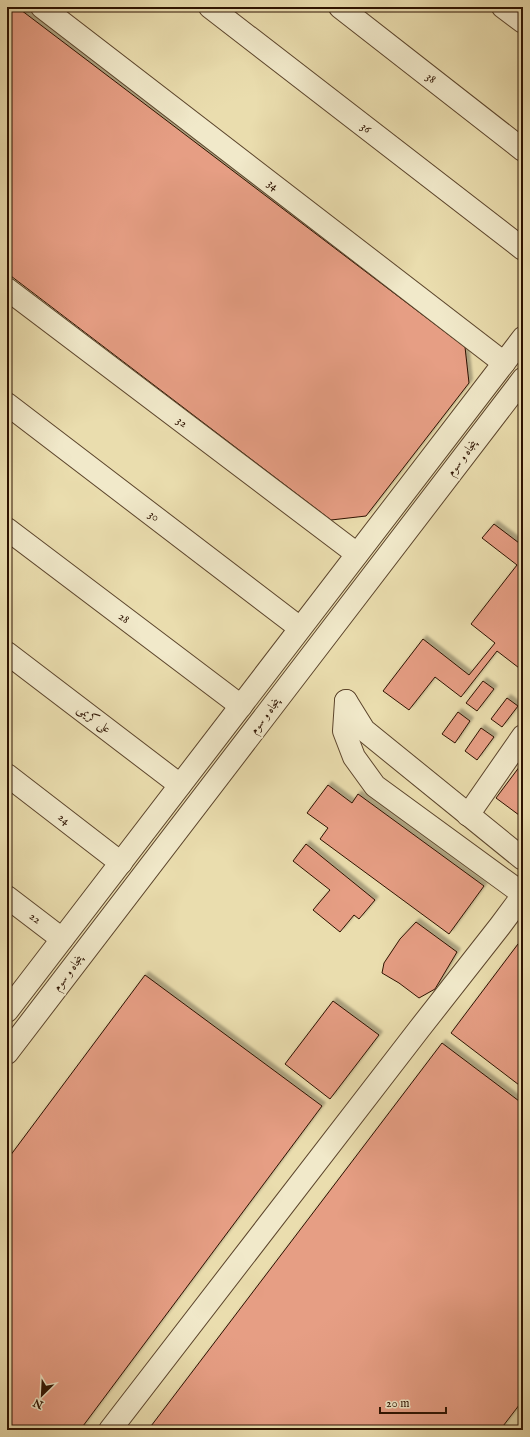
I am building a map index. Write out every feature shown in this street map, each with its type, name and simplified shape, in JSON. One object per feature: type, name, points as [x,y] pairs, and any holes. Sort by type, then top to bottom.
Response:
[{"type":"street","name":"34","points":[[42,7],[504,363]]},
{"type":"street","name":"36","points":[[210,7],[523,249]]},
{"type":"street","name":"38","points":[[340,7],[523,150]]},
{"type":"street","points":[[503,7],[523,22]]},
{"type":"street","name":"32","points":[[7,289],[357,554]]},
{"type":"street","name":"پنجاه و سوم","points":[[7,1011],[523,338]]},
{"type":"street","name":"پنجاه و سوم","points":[[7,1053],[523,379]]},
{"type":"street","name":"30","points":[[7,404],[300,628]]},
{"type":"street","name":"28","points":[[7,529],[241,706]]},
{"type":"street","name":"علی کریمی","points":[[7,653],[180,785]]},
{"type":"street","points":[[110,1430],[500,926],[523,894],[375,786],[354,757],[344,731],[346,701],[364,730],[523,859]]},
{"type":"street","points":[[468,814],[523,736]]},
{"type":"street","name":"24","points":[[7,776],[121,863]]},
{"type":"street","name":"22","points":[[7,897],[62,939]]},
{"type":"building","points":[[7,7],[17,7],[465,347],[469,383],[366,516],[331,520],[7,273]]},
{"type":"building","points":[[494,524],[523,546],[523,671],[497,651],[461,697],[435,677],[409,710],[383,691],[423,639],[469,675],[495,643],[471,624],[517,565],[482,538]]},
{"type":"building","points":[[483,681],[494,689],[477,711],[466,703]]},
{"type":"building","points":[[507,698],[518,706],[502,727],[491,719]]},
{"type":"building","points":[[458,712],[470,721],[455,743],[442,734]]},
{"type":"building","points":[[481,728],[494,737],[477,760],[465,751]]},
{"type":"building","points":[[523,762],[523,818],[496,798]]},
{"type":"building","points":[[328,785],[352,803],[358,794],[484,886],[449,934],[320,839],[328,828],[307,813]]},
{"type":"building","points":[[306,844],[375,900],[359,919],[354,915],[340,932],[313,910],[330,890],[293,861]]},
{"type":"building","points":[[416,922],[457,952],[435,989],[419,998],[399,983],[382,973],[384,963],[400,939]]},
{"type":"building","points":[[518,944],[523,948],[523,1088],[451,1033]]},
{"type":"building","points":[[145,975],[322,1106],[80,1430],[7,1430],[7,1160]]},
{"type":"building","points":[[333,1001],[379,1035],[330,1099],[285,1064]]},
{"type":"building","points":[[442,1043],[523,1104],[523,1400],[500,1430],[148,1430]]}]
